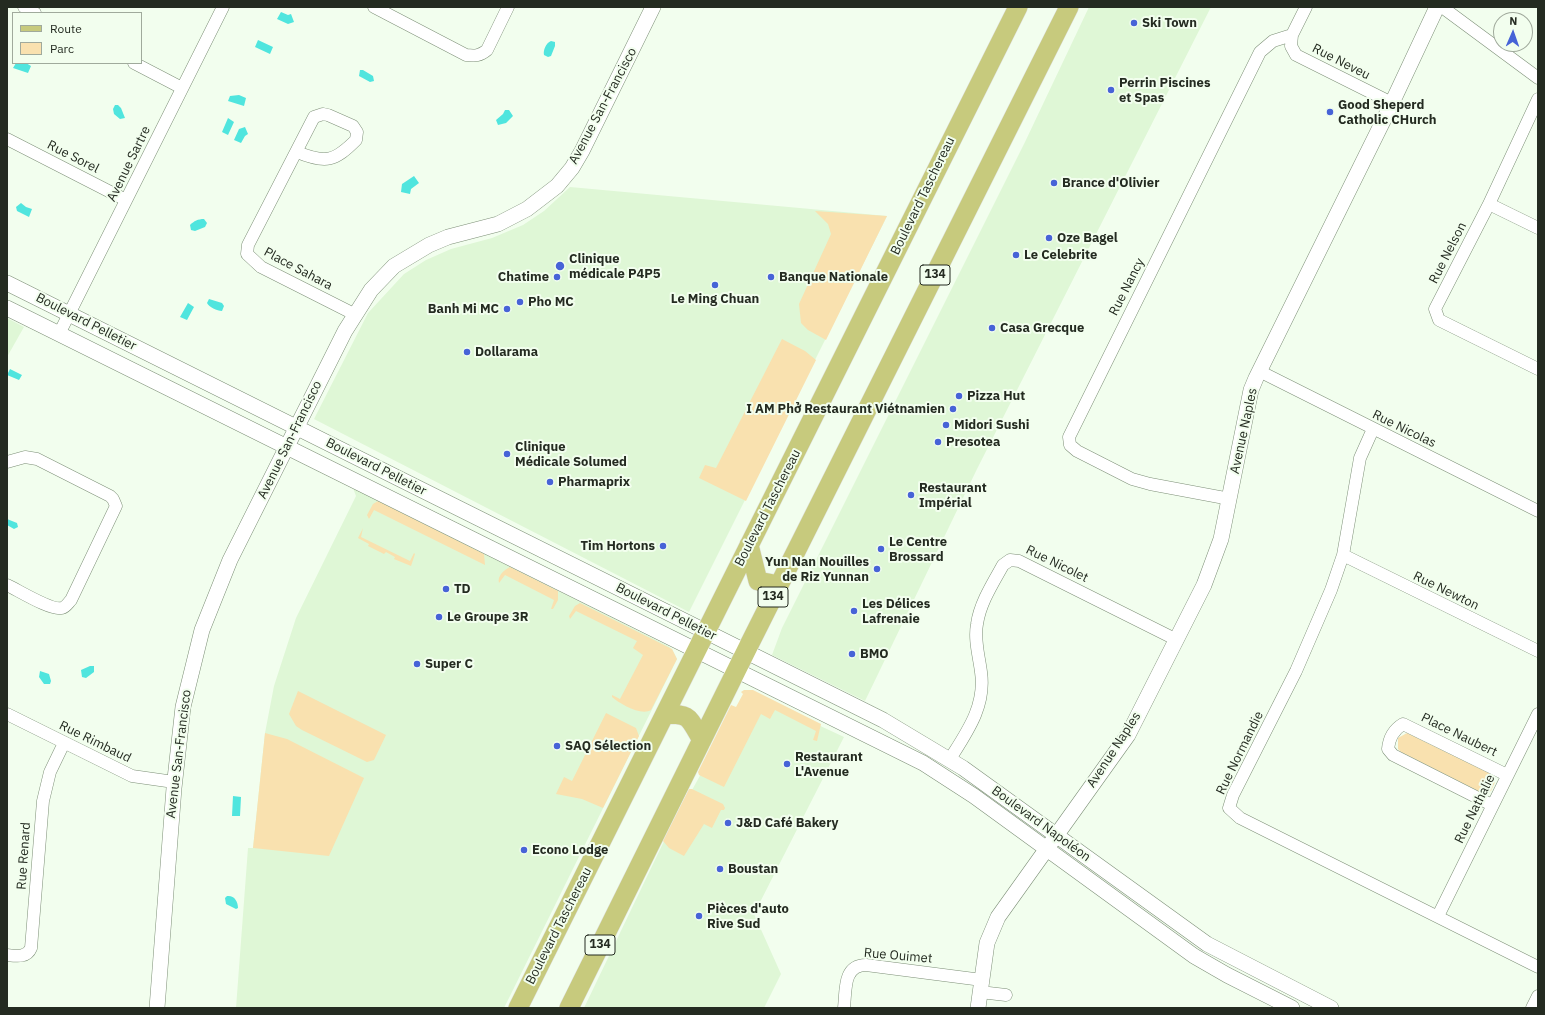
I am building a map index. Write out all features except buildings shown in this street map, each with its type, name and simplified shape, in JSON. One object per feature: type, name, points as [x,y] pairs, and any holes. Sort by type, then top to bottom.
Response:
[{"type":"main road","name":"Boulevard Taschereau","points":[[518,1008],[1018,7]]},
{"type":"main road","name":"134","points":[[569,1008],[736,670],[1069,7]]},
{"type":"main road","points":[[749,545],[758,580],[779,585]]},
{"type":"main road","points":[[664,714],[680,714],[686,716],[702,740]]},
{"type":"street","points":[[24,7],[34,12]]},
{"type":"street","name":"Avenue Sartre","points":[[59,334],[223,7]]},
{"type":"street","points":[[374,7],[466,54],[474,56],[481,55],[487,50],[508,7]]},
{"type":"street","name":"Avenue San-Francisco","points":[[157,1008],[174,782],[183,707],[202,630],[226,570],[286,448],[354,314],[378,282],[402,261],[438,241],[487,227],[517,215],[536,203],[557,186],[582,151],[653,7]]},
{"type":"street","points":[[1292,35],[1306,7]]},
{"type":"street","name":"Avenue Naples","points":[[978,1008],[987,943],[993,926],[1005,904],[1128,735],[1177,640],[1215,560],[1230,499],[1251,390],[1437,7]]},
{"type":"street","points":[[1442,7],[1538,78]]},
{"type":"street","name":"Rue Neveu","points":[[1292,35],[1291,46],[1296,55],[1392,102]]},
{"type":"street","name":"Rue Nancy","points":[[1230,499],[1150,484],[1132,479],[1077,452],[1070,445],[1069,437],[1260,52],[1273,41],[1292,35]]},
{"type":"street","points":[[136,64],[182,88]]},
{"type":"street","name":"Rue Nelson","points":[[1538,99],[1489,204],[1438,302],[1436,314],[1439,320],[1538,370]]},
{"type":"street","name":"Place Sahara","points":[[297,152],[313,158],[331,160],[341,154],[356,140],[357,132],[353,126],[328,115],[318,115],[311,120],[297,152],[248,245],[247,254],[261,267],[354,314]]},
{"type":"street","name":"Rue Sorel","points":[[7,139],[126,200]]},
{"type":"street","points":[[1489,204],[1538,228]]},
{"type":"street","name":"Boulevard Pelletier","points":[[7,283],[746,651]]},
{"type":"street","name":"Boulevard Pelletier","points":[[7,308],[573,591],[696,652],[736,670]]},
{"type":"street","name":"Rue Nicolas","points":[[1259,371],[1373,430],[1538,511]]},
{"type":"street","name":"Rue Normandie","points":[[1373,430],[1360,458],[1356,472],[1342,555],[1317,626],[1274,716],[1233,795],[1229,808],[1240,818],[1538,967]]},
{"type":"street","points":[[7,462],[25,457],[38,459],[110,496],[116,506],[71,600],[65,607],[61,609],[52,607],[7,585]]},
{"type":"street","points":[[416,512],[426,492]]},
{"type":"street","name":"Rue Newton","points":[[1342,555],[1538,651]]},
{"type":"street","name":"Rue Nicolet","points":[[950,759],[972,723],[980,706],[982,680],[976,638],[979,614],[1003,565],[1010,560],[1019,561],[1177,640]]},
{"type":"street","points":[[573,591],[584,571]]},
{"type":"street","name":"Boulevard Napoléon","points":[[746,651],[846,700],[950,759],[1207,944],[1331,1008]]},
{"type":"street","name":"Boulevard Napoléon","points":[[736,670],[837,719],[937,771],[1194,956],[1227,975],[1292,1008]]},
{"type":"street","points":[[837,719],[846,700]]},
{"type":"street","name":"Rue Rimbaud","points":[[7,714],[132,776],[144,779],[174,782]]},
{"type":"street","name":"Rue Nathalie","points":[[1438,916],[1538,714]]},
{"type":"street","name":"Place Naubert","points":[[1492,805],[1393,755],[1388,749],[1389,741],[1396,728],[1403,724],[1507,775]]},
{"type":"street","name":"Rue Renard","points":[[7,956],[23,956],[29,952],[31,948],[44,796],[52,766],[64,743]]},
{"type":"street","name":"Rue Ouimet","points":[[844,1008],[848,979],[852,968],[856,966],[866,965],[981,986]]},
{"type":"street","points":[[981,986],[1006,995]]},
{"type":"street","points":[[1532,1008],[1538,996]]},
{"type":"shaded area","points":[[1089,7],[1211,7],[977,469],[865,701],[772,655],[782,628],[1025,142]]},
{"type":"shaded area","points":[[570,187],[887,216],[689,612],[314,419],[368,313],[404,274],[426,260],[451,249],[492,238],[523,225],[544,211]]},
{"type":"shaded area","points":[[7,318],[24,327],[7,357]]},
{"type":"shaded area","points":[[353,488],[668,646],[672,649],[677,659],[504,1008],[236,1008],[248,848],[253,848],[265,733],[274,686],[296,618],[356,496]]},
{"type":"shaded area","points":[[754,695],[844,737],[754,914],[781,974],[764,1008],[584,1008],[665,839],[744,696]]},
{"type":"green space","points":[[815,211],[887,216],[826,340],[808,330],[801,323],[799,304],[831,234],[828,224]]},
{"type":"green space","points":[[782,339],[805,351],[816,360],[746,501],[699,478],[705,465],[716,468]]},
{"type":"green space","points":[[378,501],[484,554],[485,565],[374,510],[369,519],[367,515],[373,504]]},
{"type":"green space","points":[[363,528],[361,537],[410,561],[414,553],[411,566],[394,559],[395,557],[386,552],[384,554],[368,546],[369,544],[358,538]]},
{"type":"green space","points":[[510,567],[558,591],[558,600],[553,609],[551,609],[554,600],[505,575],[499,583],[500,576]]},
{"type":"green space","points":[[580,603],[672,649],[677,659],[651,710],[636,710],[625,706],[612,697],[612,695],[620,699],[643,655],[633,648],[637,641],[576,611],[570,619],[569,616],[575,606]]},
{"type":"green space","points":[[744,690],[753,690],[821,724],[817,741],[813,740],[816,731],[775,710],[770,719],[761,714],[724,787],[699,775],[698,772],[731,705],[736,707],[743,694],[741,692]]},
{"type":"green space","points":[[298,691],[386,735],[374,760],[367,762],[296,726],[289,714]]},
{"type":"green space","points":[[606,713],[636,728],[639,736],[603,808],[582,799],[556,794],[564,777],[572,781]]},
{"type":"green space","points":[[265,733],[287,739],[364,778],[329,856],[253,848]]},
{"type":"green space","points":[[1407,733],[1491,774],[1495,782],[1491,791],[1486,793],[1480,792],[1401,752],[1398,749],[1398,738]]},
{"type":"green space","points":[[689,789],[692,789],[723,804],[725,808],[724,810],[721,810],[712,828],[704,824],[684,856],[669,848],[663,841]]},
{"type":"water","points":[[281,12],[288,15],[291,14],[294,22],[288,24],[277,19]]},
{"type":"water","points":[[258,40],[273,47],[270,54],[255,47]]},
{"type":"water","points":[[551,41],[555,42],[555,46],[551,56],[548,57],[544,55],[544,51],[546,45]]},
{"type":"water","points":[[15,64],[28,64],[31,66],[28,73],[13,68]]},
{"type":"water","points":[[360,70],[363,70],[373,76],[374,81],[370,82],[359,76]]},
{"type":"water","points":[[239,95],[246,98],[244,106],[228,101],[230,96]]},
{"type":"water","points":[[115,105],[118,105],[121,108],[125,118],[120,119],[114,114],[113,109]]},
{"type":"water","points":[[505,110],[509,110],[513,116],[506,123],[498,125],[496,120]]},
{"type":"water","points":[[228,118],[234,122],[228,135],[222,132]]},
{"type":"water","points":[[245,127],[248,134],[241,143],[234,140],[239,129]]},
{"type":"water","points":[[414,176],[419,183],[411,189],[410,194],[401,192],[402,184]]},
{"type":"water","points":[[21,203],[32,209],[29,217],[17,211],[16,207]]},
{"type":"water","points":[[204,219],[207,223],[205,227],[195,231],[191,230],[190,225],[195,221]]},
{"type":"water","points":[[209,299],[222,303],[224,306],[222,311],[216,310],[209,306],[207,303]]},
{"type":"water","points":[[188,303],[194,307],[187,320],[180,317]]},
{"type":"water","points":[[10,369],[22,375],[19,380],[7,375]]},
{"type":"water","points":[[7,519],[17,523],[18,527],[14,529],[7,525]]},
{"type":"water","points":[[94,666],[94,672],[86,678],[82,677],[81,670]]},
{"type":"water","points":[[40,671],[49,674],[51,681],[50,684],[44,684],[39,677]]},
{"type":"water","points":[[233,796],[241,797],[240,816],[232,816]]},
{"type":"water","points":[[227,896],[232,896],[235,899],[238,908],[236,909],[226,904],[225,898]]},
{"type":"place","name":"Ski Town","points":[[1134,23]]},
{"type":"place","name":"Perrin Piscines et Spas","points":[[1111,90]]},
{"type":"place","name":"Good Sheperd Catholic CHurch","points":[[1330,112]]},
{"type":"place","name":"Brance d'Olivier","points":[[1054,183]]},
{"type":"place","name":"Oze Bagel","points":[[1049,238]]},
{"type":"place","name":"Le Celebrite","points":[[1016,255]]},
{"type":"place","name":"Clinique médicale P4P5","points":[[560,266]]},
{"type":"place","name":"Chatime","points":[[557,277]]},
{"type":"place","name":"Banque Nationale","points":[[771,277]]},
{"type":"place","name":"Le Ming Chuan","points":[[715,285]]},
{"type":"place","name":"Pho MC","points":[[520,302]]},
{"type":"place","name":"Banh Mi MC","points":[[507,309]]},
{"type":"place","name":"Casa Grecque","points":[[992,328]]},
{"type":"place","name":"Dollarama","points":[[467,352]]},
{"type":"place","name":"Pizza Hut","points":[[959,396]]},
{"type":"place","name":"I AM Phở Restaurant Viétnamien","points":[[953,409]]},
{"type":"place","name":"Midori Sushi","points":[[946,425]]},
{"type":"place","name":"Presotea","points":[[938,442]]},
{"type":"place","name":"Clinique Médicale Solumed","points":[[507,454]]},
{"type":"place","name":"Pharmaprix","points":[[550,482]]},
{"type":"place","name":"Restaurant Impérial","points":[[911,495]]},
{"type":"place","name":"Tim Hortons","points":[[663,546]]},
{"type":"place","name":"Le Centre Brossard","points":[[881,549]]},
{"type":"place","name":"Yun Nan Nouilles de Riz Yunnan","points":[[877,569]]},
{"type":"place","name":"TD","points":[[446,589]]},
{"type":"place","name":"Les Délices Lafrenaie","points":[[854,611]]},
{"type":"place","name":"Le Groupe 3R","points":[[439,617]]},
{"type":"place","name":"BMO","points":[[852,654]]},
{"type":"place","name":"Super C","points":[[417,664]]},
{"type":"place","name":"SAQ Sélection","points":[[557,746]]},
{"type":"place","name":"Restaurant L'Avenue","points":[[787,764]]},
{"type":"place","name":"J&D Café Bakery","points":[[728,823]]},
{"type":"place","name":"Econo Lodge","points":[[524,850]]},
{"type":"place","name":"Boustan","points":[[720,869]]},
{"type":"place","name":"Pièces d'auto Rive Sud","points":[[699,916]]}]
